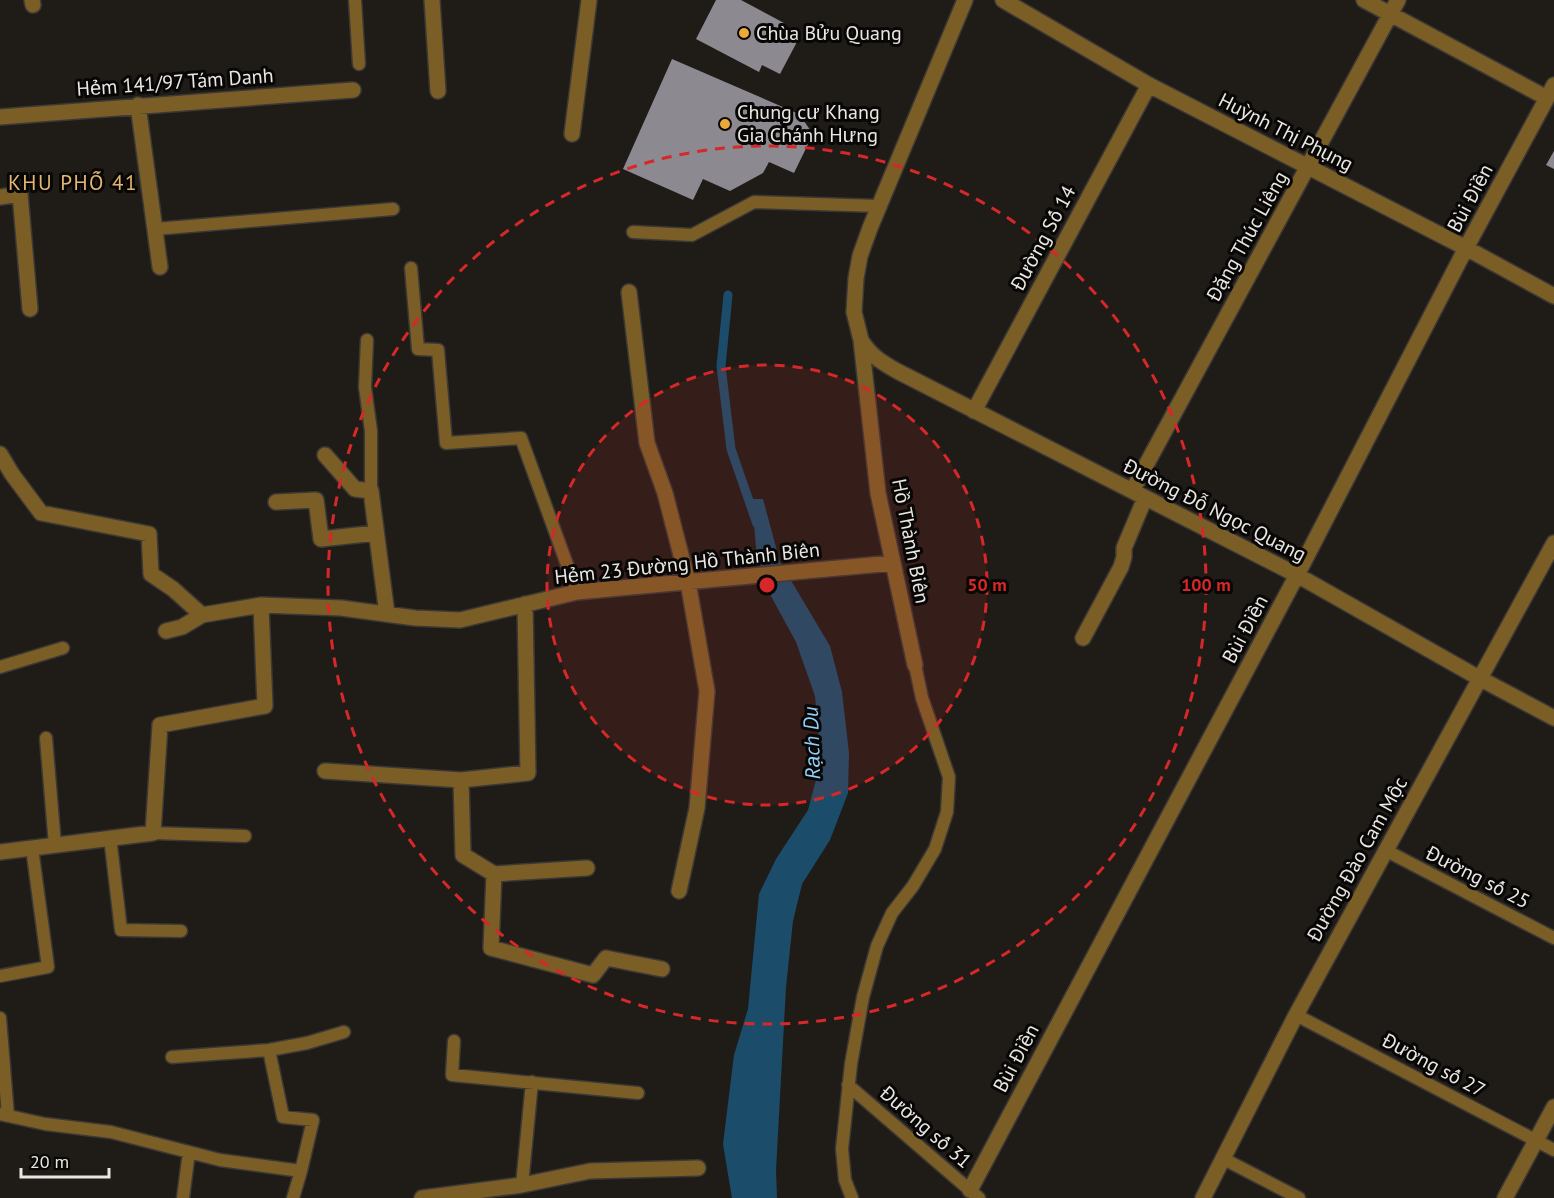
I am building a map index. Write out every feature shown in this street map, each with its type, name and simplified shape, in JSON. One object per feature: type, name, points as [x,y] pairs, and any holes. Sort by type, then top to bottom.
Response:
[{"type":"street","points":[[432,0],[438,91]]},
{"type":"street","points":[[572,134],[589,0]]},
{"type":"street","name":"Hồ Thành Biên","points":[[915,665],[879,493],[861,340],[854,312],[856,278],[860,256],[879,207],[965,0]]},
{"type":"street","name":"Huỳnh Thị Phụng","points":[[1003,0],[1149,86],[1466,248],[1554,296]]},
{"type":"street","points":[[1364,0],[1390,15],[1551,92]]},
{"type":"street","name":"Đặng Thúc Liêng","points":[[1083,639],[1124,557],[1124,548],[1138,494],[1308,167],[1398,0]]},
{"type":"street","name":"Đường Số 14","points":[[974,411],[1149,86]]},
{"type":"street","name":"Hẻm 141/97 Tám Danh","points":[[0,117],[353,90]]},
{"type":"street","name":"Bùi Điền","points":[[972,1195],[1466,248],[1551,92]]},
{"type":"street","points":[[138,105],[160,267]]},
{"type":"street","points":[[0,197],[20,194],[30,309]]},
{"type":"street","points":[[629,292],[647,443],[664,493],[688,582],[706,691],[697,808],[680,891]]},
{"type":"street","name":"Đường Đỗ Ngọc Quang","points":[[861,340],[867,351],[877,360],[1297,575],[1554,718]]},
{"type":"street","points":[[0,453],[12,474],[41,513],[149,534],[151,574],[173,589],[202,615]]},
{"type":"street","points":[[326,455],[355,489],[371,491],[387,614]]},
{"type":"street","points":[[276,502],[316,500],[321,539],[376,533]]},
{"type":"street","name":"Đường Đào Cam Mộc","points":[[1203,1198],[1296,1015],[1554,543]]},
{"type":"street","name":"Hẻm 23 Đường Hồ Thành Biên","points":[[166,631],[182,627],[202,615],[261,605],[341,608],[415,618],[460,620],[577,592],[893,563]]},
{"type":"street","points":[[325,771],[461,780],[528,773],[525,604]]},
{"type":"street","points":[[0,852],[153,833],[160,725],[265,706],[261,605]]},
{"type":"street","points":[[461,780],[463,855],[494,874],[587,868]]},
{"type":"street","points":[[494,874],[491,948],[593,975],[606,958],[662,969]]},
{"type":"street","points":[[1505,1198],[1554,1107]]},
{"type":"street","points":[[422,1198],[522,1185],[590,1171],[698,1168]]},
{"type":"lane","points":[[355,0],[358,64]]},
{"type":"lane","points":[[633,232],[692,235],[754,202],[879,207]]},
{"type":"lane","points":[[155,229],[393,209]]},
{"type":"lane","points":[[411,268],[418,349],[438,350],[446,443],[521,438],[577,592]]},
{"type":"lane","points":[[368,340],[365,387],[371,431],[371,491]]},
{"type":"lane","points":[[0,667],[63,648]]},
{"type":"lane","name":"Hồ Thành Biên","points":[[852,1198],[845,1180],[842,1149],[848,1085],[863,997],[877,946],[892,913],[913,886],[935,849],[947,812],[949,777],[922,698],[915,665]]},
{"type":"lane","points":[[46,738],[56,845]]},
{"type":"lane","points":[[153,833],[245,836]]},
{"type":"lane","points":[[110,837],[121,930],[181,931]]},
{"type":"lane","points":[[0,976],[48,967],[32,848]]},
{"type":"lane","name":"Đường số 25","points":[[1385,850],[1554,938]]},
{"type":"lane","name":"Đường số 27","points":[[1296,1015],[1554,1150]]},
{"type":"lane","points":[[0,1018],[4,1115],[45,1124],[111,1132],[220,1160],[301,1171]]},
{"type":"lane","points":[[172,1057],[269,1050],[307,1043],[344,1032]]},
{"type":"lane","points":[[454,1041],[452,1075],[638,1092]]},
{"type":"lane","points":[[269,1050],[283,1117],[313,1120],[294,1198]]},
{"type":"lane","points":[[522,1185],[532,1082]]},
{"type":"lane","name":"Đường số 31","points":[[848,1085],[972,1195]]},
{"type":"lane","points":[[183,1198],[189,1152]]},
{"type":"lane","points":[[1222,1158],[1299,1198]]},
{"type":"water","points":[[752,499],[763,499],[780,562],[830,646],[842,692],[849,753],[848,793],[830,840],[802,884],[793,921],[786,987],[776,1170],[777,1198],[732,1198],[723,1144],[734,1055],[748,1009],[759,894],[776,859],[808,810],[821,761],[815,696],[796,642],[766,587],[756,548]]},
{"type":"building","name":"Chùa Bửu Quang","points":[[716,0],[741,0],[784,23],[782,28],[799,38],[780,74],[762,65],[759,72],[696,39]]},
{"type":"building","name":"Chung cư Khang Gia Chánh Hưng","points":[[672,59],[799,114],[813,134],[794,173],[769,162],[763,173],[730,191],[703,179],[693,200],[623,169]]},
{"type":"building","points":[[1554,151],[1554,169],[1546,165]]},
{"type":"waterway","name":"Rạch Du","points":[[728,295],[721,366],[731,449],[757,524]]},
{"type":"place","name":"Chùa Bửu Quang","points":[[744,33]]},
{"type":"place","name":"Chung cư Khang Gia Chánh Hưng","points":[[725,124]]},
{"type":"district","name":"KHU PHỐ 41","points":[[73,183]]}]
